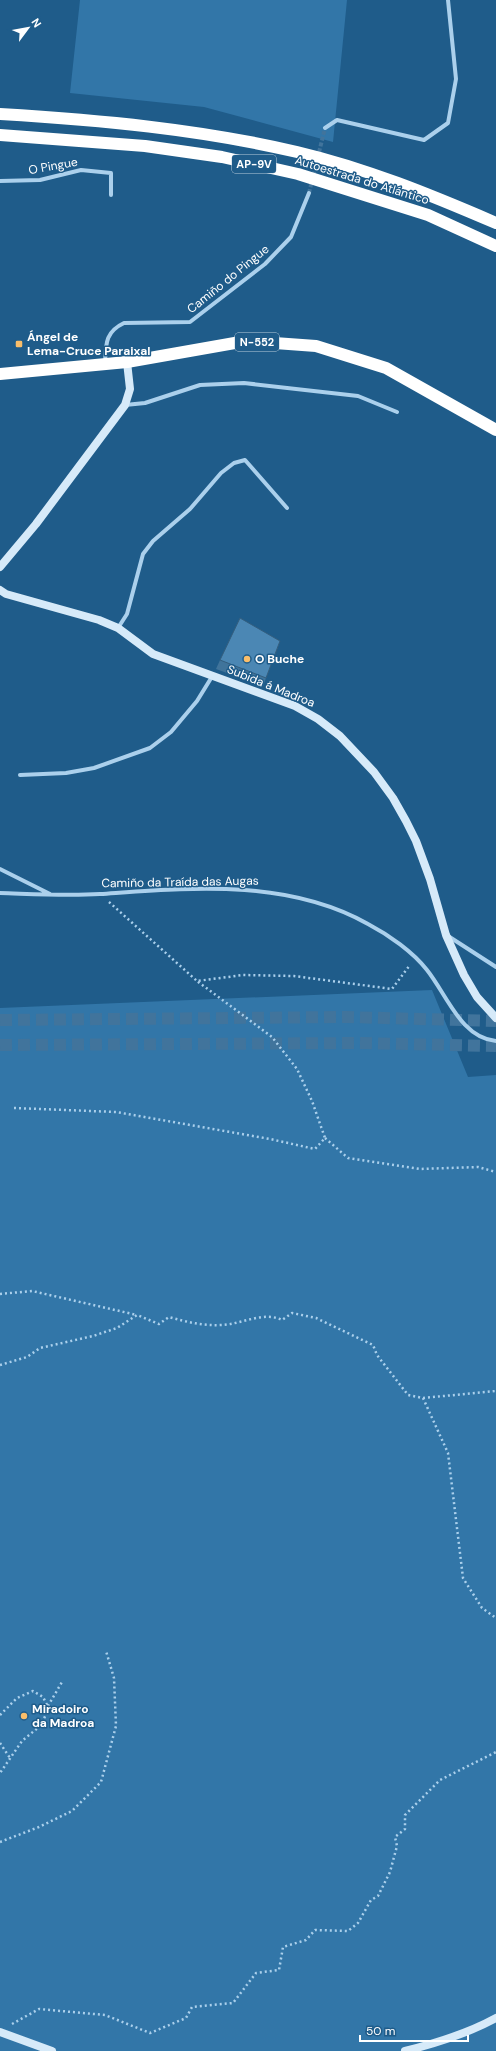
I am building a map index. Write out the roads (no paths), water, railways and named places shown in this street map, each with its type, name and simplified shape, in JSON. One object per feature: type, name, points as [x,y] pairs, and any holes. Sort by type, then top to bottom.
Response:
[{"type":"highway","name":"Autoestrada do Atlántico","points":[[0,114],[149,127],[223,138],[297,152],[364,172],[433,196],[496,223]]},
{"type":"highway","name":"Autoestrada do Atlántico","points":[[0,135],[145,146],[222,157],[298,174],[428,215],[496,246]]},
{"type":"highway","name":"N-552","points":[[0,374],[127,362],[246,341],[316,346],[386,368],[496,430]]},
{"type":"street","points":[[325,128],[336,120],[424,140],[448,123],[456,79],[448,0]]},
{"type":"street","name":"O Pingue","points":[[0,181],[40,180],[81,170],[111,173],[111,195]]},
{"type":"street","name":"Camiño do Pingue","points":[[105,364],[106,344],[109,335],[115,327],[124,323],[190,322],[264,264],[291,238],[309,193]]},
{"type":"street","points":[[0,567],[40,518],[125,405],[130,389],[127,362]]},
{"type":"street","points":[[125,405],[145,403],[200,385],[244,383],[358,396],[397,412]]},
{"type":"street","points":[[118,628],[127,614],[143,554],[153,541],[190,509],[221,473],[234,463],[245,460],[287,508]]},
{"type":"street","name":"Subida á Madroa","points":[[0,590],[6,594],[98,620],[118,628],[153,654],[295,706],[318,719],[340,736],[360,757],[393,798],[416,841],[430,879],[446,934],[464,975],[477,997],[496,1018]]},
{"type":"street","points":[[20,775],[66,773],[94,768],[150,748],[171,732],[193,706],[213,676]]},
{"type":"street","points":[[0,869],[51,895]]},
{"type":"street","name":"Camiño da Traída das Augas","points":[[0,893],[51,895],[99,894],[131,891],[242,890],[278,893],[338,910],[381,932],[415,958],[427,970],[466,1026],[486,1040],[496,1041]]},
{"type":"street","points":[[446,934],[496,967]]},
{"type":"street","points":[[405,2051],[435,2044],[473,2031],[496,2018]]},
{"type":"street","points":[[3,2030],[52,2051]]},
{"type":"tunnel","points":[[309,193],[325,128]]},
{"type":"tunnel","points":[[0,1020],[346,1017],[496,1021]]},
{"type":"tunnel","points":[[0,1045],[359,1043],[496,1046]]},
{"type":"place","name":"Ángel de Lema-Cruce Paraixal","points":[[19,344]]},
{"type":"place","name":"O Buche","points":[[247,659]]},
{"type":"place","name":"Miradoiro da Madroa","points":[[24,1716]]}]
